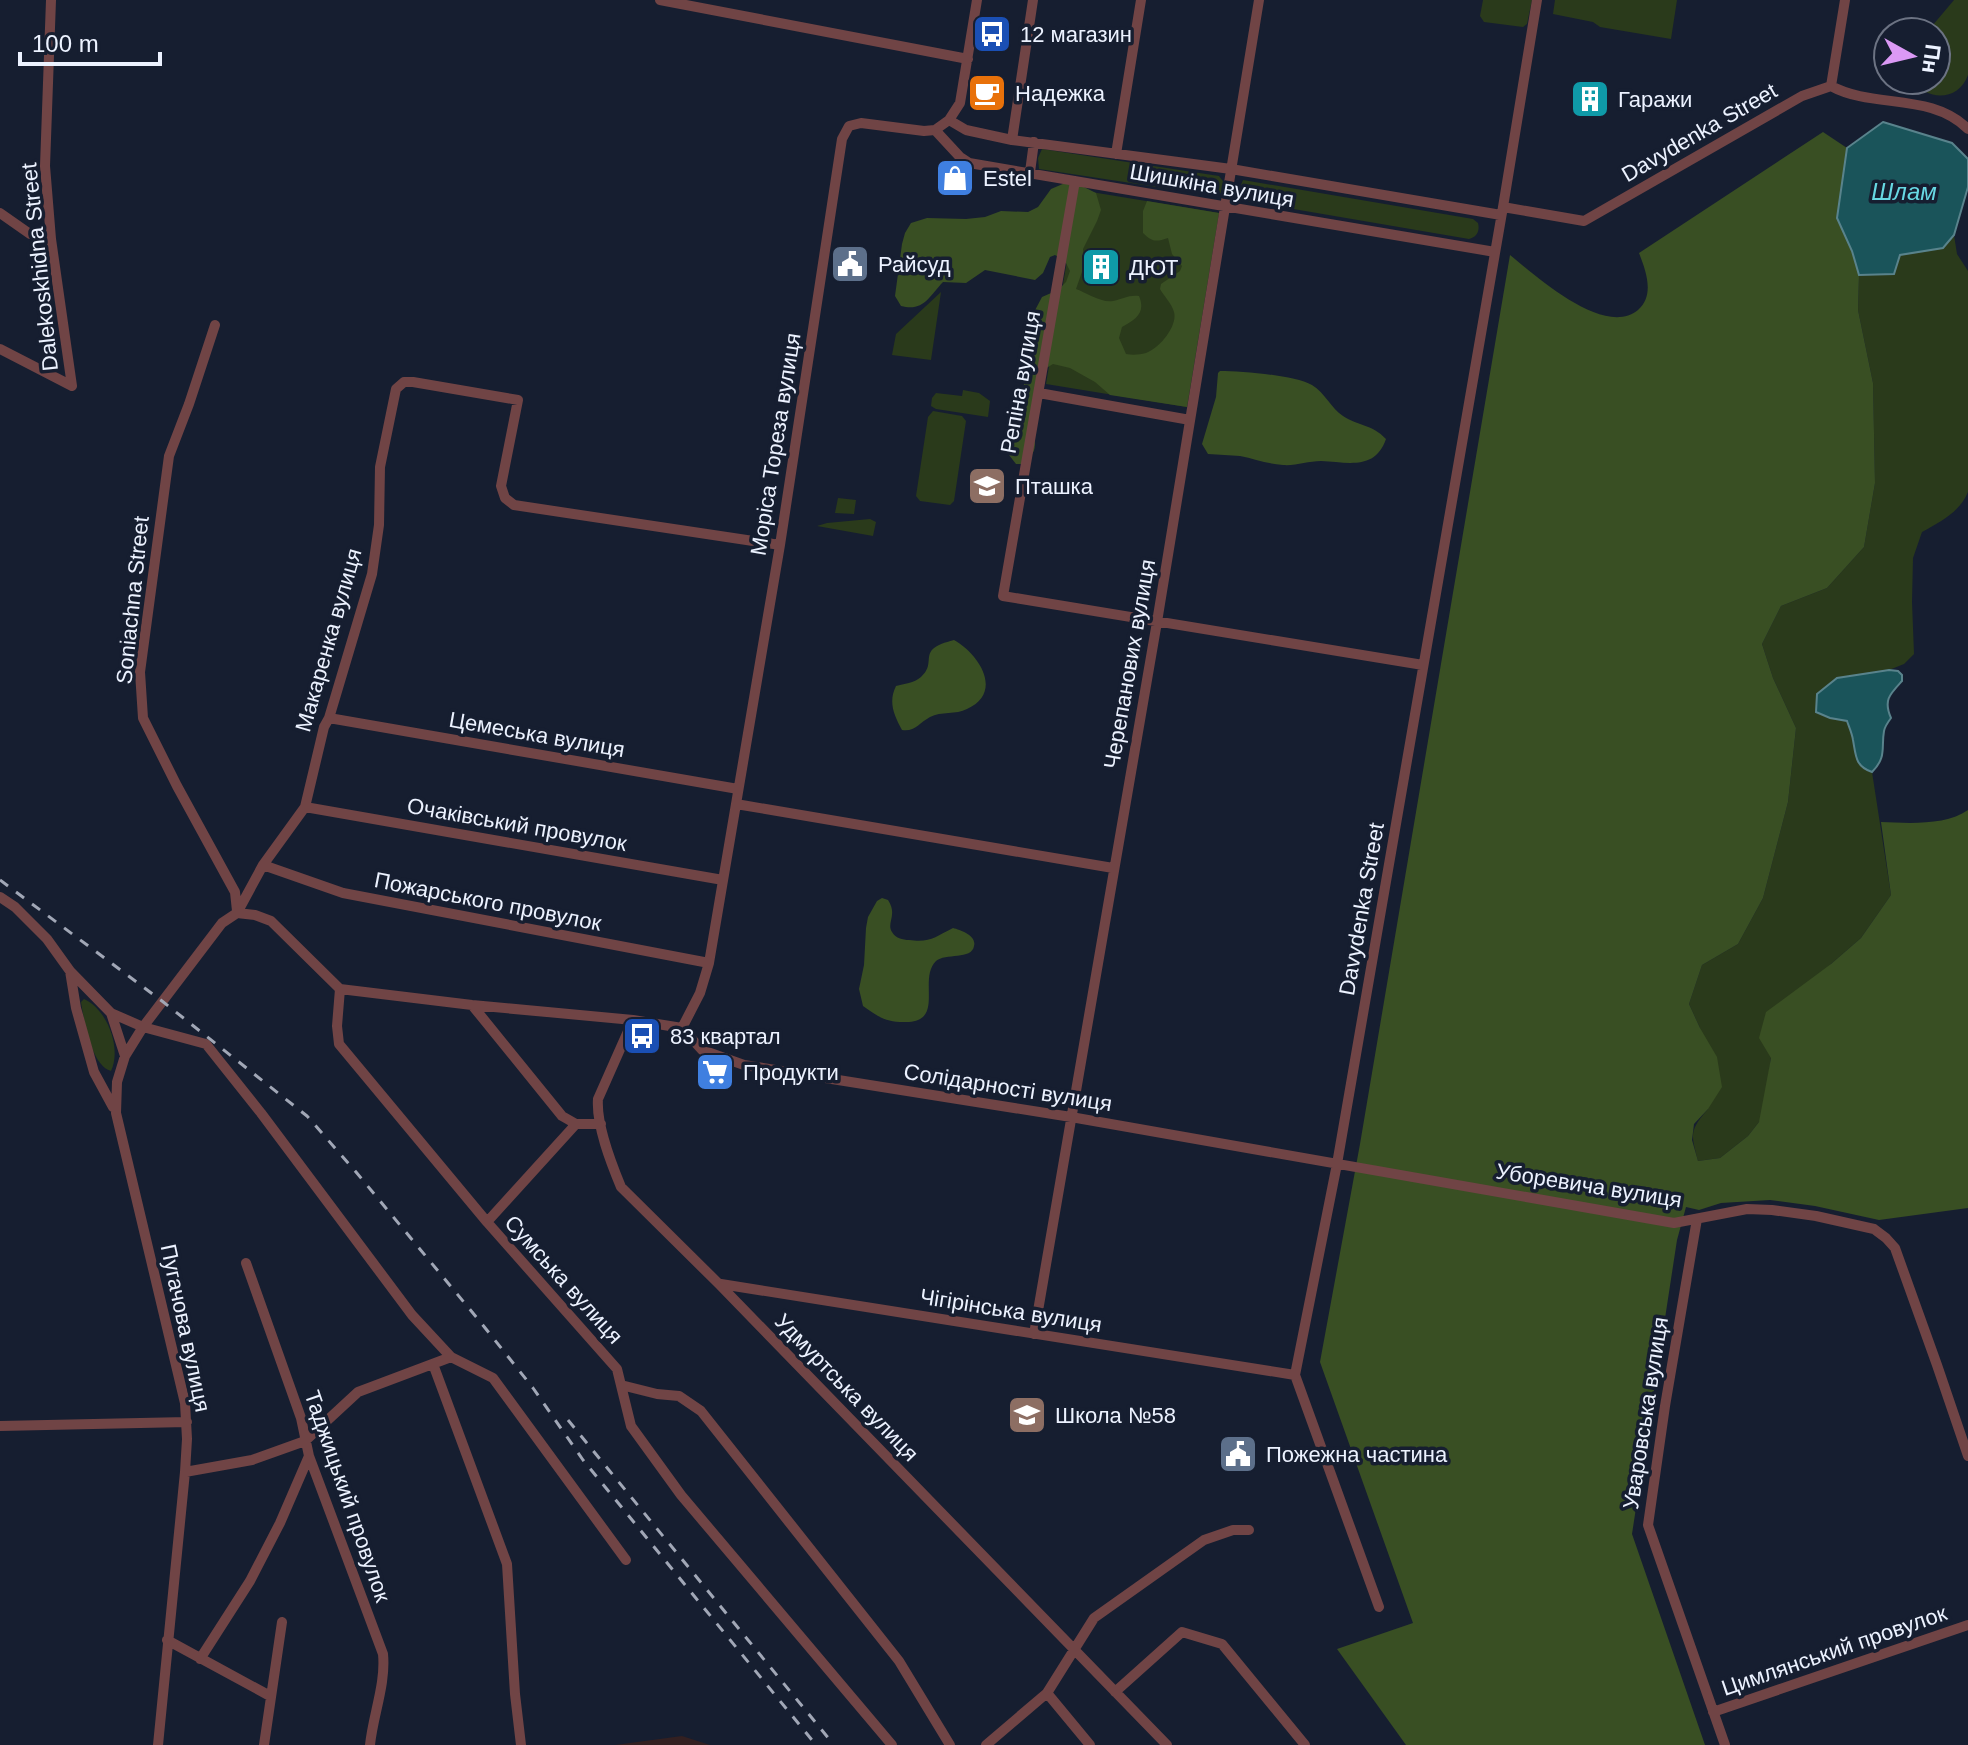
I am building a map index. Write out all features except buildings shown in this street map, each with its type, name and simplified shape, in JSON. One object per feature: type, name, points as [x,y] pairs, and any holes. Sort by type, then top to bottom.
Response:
[{"type":"street","name":"Dalekoskhidna Street","points":[[0,349],[72,386],[51,239],[45,166],[51,0]]},
{"type":"street","points":[[660,0],[968,59]]},
{"type":"street","points":[[935,130],[949,120],[960,103],[977,0]]},
{"type":"street","points":[[1012,140],[1033,0]]},
{"type":"street","points":[[1116,154],[1141,0]]},
{"type":"street","name":"Черепанових вулиця","points":[[1034,1334],[1157,622],[1259,0]]},
{"type":"street","name":"Davydenka Street","points":[[1295,1375],[1337,1164],[1537,0]]},
{"type":"street","points":[[1845,0],[1831,86],[1843,92],[1933,109],[1960,121],[1968,129]]},
{"type":"street","name":"Davydenka Street","points":[[1502,211],[1584,221],[1802,96],[1831,86]]},
{"type":"street","points":[[949,120],[966,130],[1012,140],[1231,169],[1502,211]]},
{"type":"street","name":"Моріса Тореза вулиця","points":[[682,1028],[700,993],[709,963],[780,545],[842,139],[849,126],[861,123],[935,130]]},
{"type":"street","name":"Шишкiна вулиця","points":[[935,130],[969,163],[1495,252]]},
{"type":"street","points":[[1030,172],[1034,142]]},
{"type":"street","name":"Репiна вулиця","points":[[1075,181],[1003,596],[1423,665]]},
{"type":"street","points":[[0,213],[30,234],[51,239]]},
{"type":"street","name":"Soniachna Street","points":[[215,325],[169,456],[140,672],[143,718],[235,892],[237,913]]},
{"type":"street","name":"Макаренка вулиця","points":[[237,913],[263,865],[305,807],[324,727],[372,574],[379,525],[380,467],[396,389],[404,382],[518,400],[501,486],[505,498],[514,505],[780,545]]},
{"type":"street","points":[[1039,393],[1190,420]]},
{"type":"street","name":"Цемеська вулиця","points":[[329,718],[738,789]]},
{"type":"street","points":[[736,804],[1113,868]]},
{"type":"street","name":"Очакiвський провулок","points":[[305,807],[723,880]]},
{"type":"street","name":"Пожарського провулок","points":[[263,865],[343,893],[709,963]]},
{"type":"street","points":[[0,897],[15,907],[47,939],[70,971],[111,1013],[143,1027],[206,1044],[412,1315],[451,1357],[493,1378],[626,1560]]},
{"type":"street","points":[[237,913],[271,921],[340,989],[682,1028]]},
{"type":"street","name":"Пугачова вулиця","points":[[116,1113],[117,1082],[125,1056],[143,1027],[222,923],[237,913]]},
{"type":"street","name":"Пугачова вулиця","points":[[70,971],[76,1008],[94,1072],[116,1113],[185,1403],[185,1472],[158,1745]]},
{"type":"street","name":"Сумська вулиця","points":[[340,989],[339,1044],[487,1222],[617,1369],[631,1426],[681,1495],[892,1745]]},
{"type":"street","points":[[472,1005],[562,1116],[576,1124],[601,1124]]},
{"type":"street","points":[[111,1013],[125,1056]]},
{"type":"street","name":"Удмуртська вулиця","points":[[633,1020],[598,1099],[597,1108],[621,1187],[1167,1745]]},
{"type":"street","name":"Солідарності вулиця","points":[[682,1028],[702,1050],[744,1065],[1071,1117],[1337,1164]]},
{"type":"street","points":[[487,1222],[576,1124]]},
{"type":"street","name":"Уборевича вулиця","points":[[1337,1164],[1674,1223],[1747,1209],[1816,1216],[1874,1229],[1895,1248],[1968,1456]]},
{"type":"street","name":"Уваровська вулиця","points":[[1697,1219],[1648,1525],[1725,1745]]},
{"type":"street","name":"Таджицький провулок","points":[[246,1263],[301,1418],[309,1456],[383,1654],[384,1668],[370,1745]]},
{"type":"street","name":"Чiгiрiнська вулиця","points":[[719,1284],[1295,1375]]},
{"type":"street","points":[[185,1472],[252,1460],[305,1441],[358,1392],[451,1357]]},
{"type":"street","points":[[433,1364],[507,1564],[521,1745]]},
{"type":"street","points":[[1295,1375],[1379,1607]]},
{"type":"street","points":[[621,1385],[679,1396],[701,1411],[899,1661],[950,1745]]},
{"type":"street","points":[[0,1426],[187,1422]]},
{"type":"street","points":[[200,1659],[250,1581],[309,1456]]},
{"type":"street","points":[[986,1745],[1047,1693],[1094,1618],[1204,1540],[1233,1530],[1249,1530]]},
{"type":"street","points":[[264,1745],[282,1622]]},
{"type":"street","name":"Цимлянський провулок","points":[[1713,1712],[1968,1625]]},
{"type":"street","points":[[1115,1692],[1182,1632],[1222,1644],[1305,1745]]},
{"type":"street","points":[[167,1640],[270,1696]]},
{"type":"street","points":[[1047,1693],[1090,1745]]},
{"type":"shaded area","points":[[1483,0],[1532,0],[1527,24],[1523,27],[1484,22],[1480,16]]},
{"type":"shaded area","points":[[1555,0],[1677,0],[1671,39],[1600,27],[1593,22],[1553,14]]},
{"type":"shaded area","points":[[1954,0],[1968,0],[1968,75],[1964,84],[1952,93],[1952,16],[1940,16]]},
{"type":"shaded area","points":[[1823,132],[1847,148],[1837,218],[1859,275],[1858,310],[1873,383],[1875,483],[1864,547],[1827,588],[1781,606],[1762,644],[1773,678],[1796,728],[1788,802],[1763,898],[1738,944],[1702,965],[1689,1004],[1717,1057],[1722,1087],[1694,1124],[1692,1140],[1698,1161],[1720,1158],[1748,1136],[1759,1122],[1771,1058],[1759,1038],[1766,1012],[1861,938],[1891,895],[1881,822],[1938,821],[1968,810],[1968,1208],[1879,1220],[1770,1200],[1721,1203],[1699,1210],[1686,1207],[1677,1240],[1632,1534],[1705,1745],[1406,1745],[1337,1649],[1413,1623],[1320,1362],[1360,1144],[1510,255],[1571,301],[1607,316],[1624,317],[1638,310],[1648,290],[1639,253]]},
{"type":"shaded area","points":[[1042,149],[1219,176],[1225,184],[1224,191],[1216,196],[1039,169],[1038,158]]},
{"type":"shaded area","points":[[1243,180],[1473,219],[1478,223],[1478,231],[1469,239],[1240,200],[1239,190]]},
{"type":"shaded area","points":[[1065,183],[1076,183],[1096,193],[1101,210],[1083,249],[1084,266],[1076,289],[1108,301],[1139,296],[1140,311],[1122,327],[1119,338],[1126,354],[1151,351],[1170,330],[1174,312],[1160,289],[1161,284],[1180,271],[1182,266],[1172,254],[1168,238],[1154,240],[1143,233],[1143,211],[1147,201],[1219,213],[1187,407],[1110,395],[1070,368],[1053,364],[1043,370],[1036,399],[1033,416],[1035,448],[1022,464],[1016,464],[1009,455],[1015,423],[1022,407],[1032,316],[1042,297],[1058,290],[1066,282],[1070,271],[1065,261],[1055,255],[1050,257],[1043,273],[1035,280],[985,270],[966,283],[943,282],[925,302],[909,307],[901,306],[895,296],[902,244],[911,223],[927,218],[985,217],[1001,211],[1028,212],[1038,207],[1051,189]]},
{"type":"shaded area","points":[[1079,190],[1219,213],[1187,407],[1046,384]]},
{"type":"shaded area","points":[[1954,235],[1957,254],[1968,271],[1968,492],[1955,511],[1922,532],[1913,558],[1914,654],[1904,664],[1889,670],[1837,678],[1817,694],[1816,712],[1847,721],[1857,759],[1862,767],[1872,772],[1891,895],[1861,938],[1831,964],[1771,1057],[1763,1117],[1748,1136],[1720,1158],[1698,1161],[1693,1133],[1708,1109],[1700,1028],[1689,1004],[1702,965],[1738,944],[1763,898],[1788,802],[1796,728],[1773,678],[1762,644],[1781,606],[1827,588],[1864,547],[1875,483],[1873,383],[1858,310],[1859,275],[1894,273],[1899,255],[1943,248]]},
{"type":"shaded area","points":[[941,292],[931,360],[892,355],[896,334]]},
{"type":"shaded area","points":[[1220,371],[1280,376],[1312,385],[1343,416],[1375,430],[1386,439],[1375,456],[1350,463],[1321,461],[1283,465],[1240,456],[1208,454],[1202,444]]},
{"type":"shaded area","points":[[963,390],[979,393],[990,401],[988,417],[931,406],[936,393],[962,396]]},
{"type":"shaded area","points":[[933,411],[962,416],[966,421],[954,501],[950,505],[920,501],[916,496],[928,417]]},
{"type":"shaded area","points":[[838,498],[856,500],[854,514],[835,513]]},
{"type":"shaded area","points":[[870,519],[876,522],[873,536],[817,526],[827,523]]},
{"type":"shaded area","points":[[954,640],[979,664],[986,683],[984,693],[978,702],[967,709],[934,715],[914,728],[902,730],[893,708],[896,686],[921,677],[934,648]]},
{"type":"shaded area","points":[[882,898],[891,905],[890,925],[897,937],[927,940],[953,928],[968,934],[974,942],[968,953],[936,961],[929,978],[925,1014],[909,1022],[879,1017],[863,1006],[859,989],[868,917]]},
{"type":"shaded area","points":[[84,999],[99,1011],[110,1030],[115,1051],[111,1071],[104,1067],[94,1052],[84,1020],[81,1002]]},
{"type":"shaded area","points":[[682,1736],[710,1745],[615,1745]]},
{"type":"water","name":"Шлам","points":[[1883,122],[1952,143],[1968,159],[1968,187],[1954,235],[1943,248],[1900,255],[1894,274],[1859,275],[1837,218],[1847,148]]},
{"type":"water","points":[[1898,671],[1902,681],[1889,698],[1891,718],[1884,731],[1882,757],[1872,772],[1857,760],[1847,721],[1816,712],[1817,694],[1837,678]]},
{"type":"railway","points":[[0,880],[162,1001],[307,1116],[482,1324],[533,1388],[583,1460],[816,1745]]},
{"type":"railway","points":[[568,1420],[834,1745]]},
{"type":"place","name":"12 магазин","points":[[992,34]]},
{"type":"place","name":"Надежка","points":[[987,93]]},
{"type":"place","name":"Гаражи","points":[[1590,99]]},
{"type":"place","name":"Estel","points":[[955,178]]},
{"type":"place","name":"Райсуд","points":[[850,264]]},
{"type":"place","name":"ДЮТ","points":[[1101,267]]},
{"type":"place","name":"Пташка","points":[[987,486]]},
{"type":"place","name":"83 квартал","points":[[642,1036]]},
{"type":"place","name":"Продукти","points":[[715,1072]]},
{"type":"place","name":"Школа №58","points":[[1027,1415]]},
{"type":"place","name":"Пожежна частина","points":[[1238,1454]]}]
